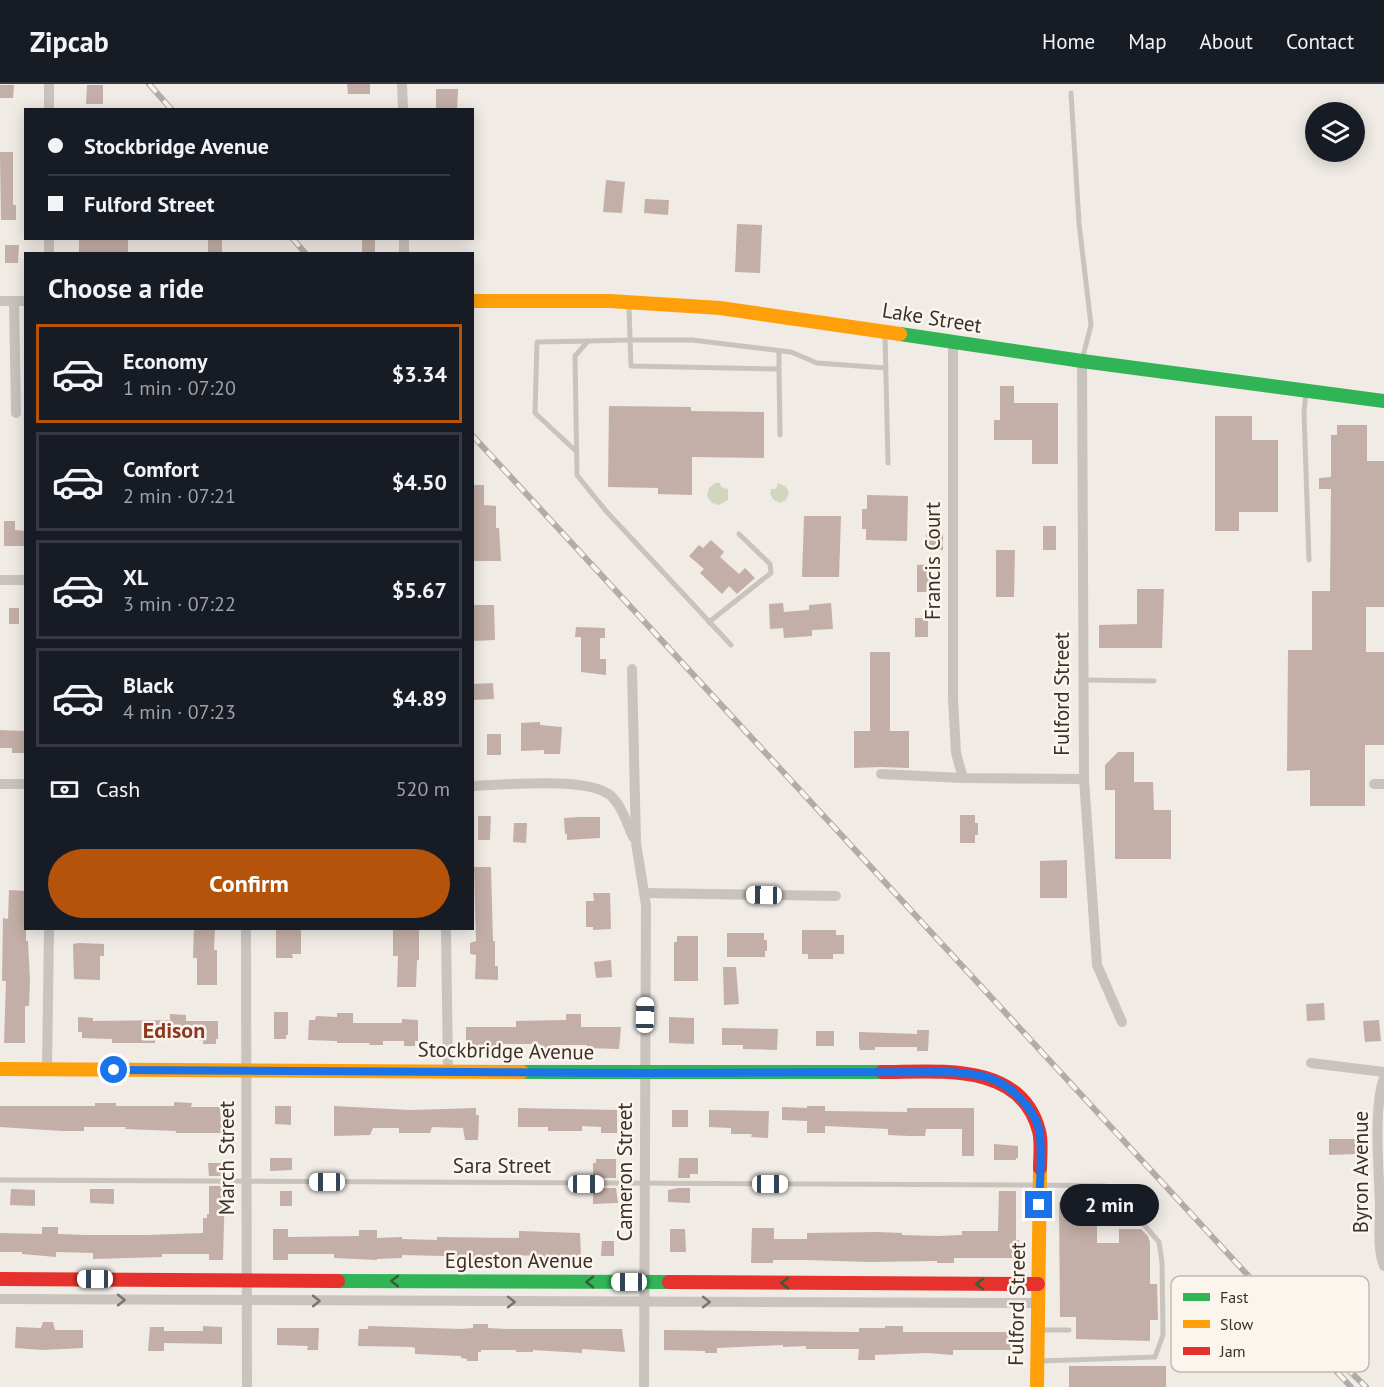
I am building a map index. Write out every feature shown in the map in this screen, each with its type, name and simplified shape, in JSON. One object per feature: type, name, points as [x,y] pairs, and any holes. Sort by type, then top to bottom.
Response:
[{"type":"street","points":[[49,84],[49,108]]},
{"type":"street","points":[[402,84],[403,108]]},
{"type":"street","name":"Lake Street","points":[[474,301],[629,303],[720,308],[1082,361],[1384,401]]},
{"type":"street","points":[[0,302],[20,302],[16,412]]},
{"type":"street","name":"Francis Court","points":[[953,342],[953,699],[956,753],[963,778]]},
{"type":"street","name":"Fulford Street","points":[[1082,361],[1084,779],[1097,964],[1122,1022]]},
{"type":"street","points":[[0,580],[24,580]]},
{"type":"street","name":"Cameron Street","points":[[632,669],[636,843],[645,893],[644,1387]]},
{"type":"street","points":[[881,774],[963,778],[1084,779]]},
{"type":"street","points":[[0,784],[24,784]]},
{"type":"street","points":[[474,786],[576,784],[594,787],[605,791],[617,802],[636,843]]},
{"type":"street","points":[[645,893],[836,896]]},
{"type":"street","points":[[47,1070],[49,930]]},
{"type":"street","name":"March Street","points":[[246,930],[247,1387]]},
{"type":"street","points":[[446,930],[448,1071]]},
{"type":"street","points":[[1311,1063],[1384,1072]]},
{"type":"street","name":"Stockbridge Avenue","points":[[0,1069],[645,1073],[949,1072],[984,1076],[1010,1088]]},
{"type":"street","name":"Byron Avenue","points":[[1384,1078],[1380,1096],[1378,1137],[1381,1246],[1384,1266]]},
{"type":"street","name":"Fulford Street","points":[[1010,1088],[1032,1112],[1040,1134],[1037,1387]]},
{"type":"street","name":"Egleston Avenue","points":[[0,1279],[1038,1284]]},
{"type":"street","points":[[49,1279],[49,1299]]},
{"type":"street","points":[[444,1301],[445,1281]]},
{"type":"street","points":[[842,1283],[842,1302]]},
{"type":"street","name":"Egleston Avenue","points":[[0,1299],[1038,1303]]},
{"type":"lane","points":[[1071,93],[1079,223],[1091,325],[1082,361]]},
{"type":"lane","points":[[629,303],[631,366],[779,369]]},
{"type":"lane","points":[[885,332],[888,463]]},
{"type":"lane","points":[[577,452],[535,413],[537,342],[692,340],[791,352],[817,363],[886,368]]},
{"type":"lane","points":[[588,341],[576,356],[578,475],[596,501],[731,645]]},
{"type":"lane","points":[[779,351],[780,435]]},
{"type":"lane","points":[[1306,390],[1304,412],[1309,560]]},
{"type":"lane","points":[[709,622],[771,573],[770,564],[740,534]]},
{"type":"lane","points":[[1083,680],[1154,681]]},
{"type":"lane","name":"Sara Street","points":[[0,1180],[1040,1185],[1105,1186],[1113,1189],[1159,1242],[1162,1262],[1163,1335],[1155,1357],[1038,1361]]},
{"type":"lane","points":[[1038,1330],[1069,1330]]},
{"type":"green space","points":[[715,483],[720,483],[721,487],[728,489],[728,500],[719,505],[712,503],[707,496],[709,488]]},
{"type":"green space","points":[[778,483],[785,486],[789,492],[786,500],[780,503],[770,494],[771,489],[776,489]]},
{"type":"building","points":[[347,84],[370,84],[370,94],[348,94]]},
{"type":"building","points":[[0,85],[14,85],[13,98],[0,98]]},
{"type":"building","points":[[87,85],[103,85],[103,104],[86,104]]},
{"type":"building","points":[[436,89],[458,89],[457,108],[436,108]]},
{"type":"building","points":[[0,152],[13,152],[13,205],[16,205],[16,220],[1,220]]},
{"type":"building","points":[[606,180],[625,182],[622,213],[603,212]]},
{"type":"building","points":[[645,199],[669,200],[668,215],[644,213]]},
{"type":"building","points":[[737,224],[762,225],[760,273],[735,272]]},
{"type":"building","points":[[79,240],[128,240],[128,252],[79,252]]},
{"type":"building","points":[[208,240],[222,240],[222,252],[208,252]]},
{"type":"building","points":[[362,240],[375,240],[375,252],[362,252]]},
{"type":"building","points":[[5,245],[19,245],[18,263],[5,263]]},
{"type":"building","points":[[1000,386],[1014,386],[1014,403],[1058,403],[1058,464],[1032,464],[1032,440],[994,440],[994,420],[1000,420]]},
{"type":"building","points":[[609,406],[691,407],[691,411],[764,412],[764,458],[692,457],[692,495],[658,494],[658,488],[608,487]]},
{"type":"building","points":[[1215,416],[1252,416],[1252,440],[1278,440],[1278,512],[1239,512],[1239,531],[1215,531]]},
{"type":"building","points":[[1337,425],[1367,425],[1367,461],[1384,461],[1384,607],[1366,607],[1366,652],[1384,652],[1384,745],[1365,745],[1365,806],[1310,806],[1310,770],[1287,771],[1288,650],[1312,650],[1312,591],[1330,591],[1331,489],[1319,489],[1319,478],[1331,477],[1331,435],[1337,435]]},
{"type":"building","points":[[474,485],[484,485],[484,505],[496,506],[496,528],[499,528],[501,561],[474,561]]},
{"type":"building","points":[[867,495],[908,496],[907,541],[866,540],[866,529],[862,529],[862,509],[867,509]]},
{"type":"building","points":[[804,516],[841,516],[839,577],[802,577]]},
{"type":"building","points":[[4,521],[15,521],[15,530],[24,531],[24,546],[4,546]]},
{"type":"building","points":[[1043,526],[1056,526],[1056,550],[1043,550]]},
{"type":"building","points":[[926,534],[943,534],[943,550],[926,550]]},
{"type":"building","points":[[711,540],[724,552],[720,557],[739,574],[745,568],[755,578],[737,594],[729,586],[722,594],[700,573],[704,569],[689,556],[699,545],[703,548]]},
{"type":"building","points":[[996,550],[1015,550],[1014,597],[996,597]]},
{"type":"building","points":[[932,564],[933,592],[917,592],[917,565]]},
{"type":"building","points":[[1137,589],[1164,589],[1162,648],[1099,648],[1099,625],[1137,624]]},
{"type":"building","points":[[783,603],[784,612],[809,610],[809,605],[831,603],[833,629],[812,630],[812,636],[784,638],[783,628],[770,629],[769,604]]},
{"type":"building","points":[[474,605],[494,605],[495,640],[474,641]]},
{"type":"building","points":[[9,608],[19,608],[19,624],[9,624]]},
{"type":"building","points":[[915,618],[928,618],[928,637],[915,637]]},
{"type":"building","points":[[576,627],[605,628],[605,638],[600,638],[600,659],[606,659],[606,675],[581,672],[581,637],[575,637]]},
{"type":"building","points":[[870,652],[890,652],[890,731],[909,731],[909,768],[854,768],[854,731],[870,731]]},
{"type":"building","points":[[493,683],[494,699],[474,700],[474,684]]},
{"type":"building","points":[[540,722],[540,725],[562,727],[560,754],[544,754],[544,750],[521,751],[521,723]]},
{"type":"building","points":[[0,730],[24,731],[24,753],[12,753],[12,748],[0,748]]},
{"type":"building","points":[[487,734],[501,734],[501,755],[487,755]]},
{"type":"building","points":[[1118,752],[1134,752],[1134,782],[1153,782],[1154,810],[1171,810],[1171,859],[1115,859],[1115,790],[1105,790],[1105,765]]},
{"type":"building","points":[[960,815],[975,815],[978,835],[975,835],[975,843],[960,843]]},
{"type":"building","points":[[478,816],[491,816],[490,840],[478,840]]},
{"type":"building","points":[[600,817],[600,838],[567,840],[564,818]]},
{"type":"building","points":[[514,823],[527,823],[526,843],[513,842]]},
{"type":"building","points":[[1067,860],[1067,898],[1040,898],[1040,861]]},
{"type":"building","points":[[474,867],[491,867],[493,941],[495,941],[495,966],[498,966],[498,980],[475,979],[476,955],[470,954],[470,943],[476,941]]},
{"type":"building","points":[[9,890],[24,891],[24,930],[26,930],[26,941],[28,941],[30,981],[29,1006],[25,1006],[25,1043],[4,1043],[6,981],[2,981],[3,918],[8,919]]},
{"type":"building","points":[[593,893],[610,893],[611,929],[593,930],[593,927],[586,927],[586,901],[594,901]]},
{"type":"building","points":[[194,930],[215,930],[217,985],[197,985],[197,958],[193,958]]},
{"type":"building","points":[[276,930],[301,930],[301,954],[292,954],[293,958],[276,958]]},
{"type":"building","points":[[393,930],[419,930],[416,987],[397,987],[398,956],[393,956]]},
{"type":"building","points":[[802,930],[836,930],[836,935],[844,935],[844,954],[833,954],[833,959],[808,959],[808,954],[802,954]]},
{"type":"building","points":[[727,933],[764,933],[764,940],[767,940],[765,957],[727,957]]},
{"type":"building","points":[[677,936],[698,936],[698,981],[674,981],[674,942],[677,942]]},
{"type":"building","points":[[73,944],[104,944],[104,956],[100,956],[100,980],[74,979]]},
{"type":"building","points":[[611,960],[612,977],[596,978],[594,962]]},
{"type":"building","points":[[723,967],[736,967],[739,1004],[724,1005]]},
{"type":"building","points":[[1324,1003],[1325,1020],[1307,1021],[1306,1004]]},
{"type":"building","points":[[274,1012],[288,1012],[286,1039],[274,1039]]},
{"type":"building","points":[[337,1013],[353,1013],[353,1023],[402,1023],[402,1019],[418,1020],[418,1041],[415,1041],[415,1046],[404,1046],[404,1041],[383,1041],[383,1045],[369,1045],[370,1043],[308,1040],[309,1020],[315,1020],[316,1016],[337,1017]]},
{"type":"building","points":[[170,1014],[186,1015],[186,1021],[218,1021],[216,1044],[203,1044],[203,1041],[193,1039],[155,1038],[155,1043],[112,1043],[112,1039],[82,1038],[82,1032],[78,1032],[78,1017],[93,1018],[93,1021],[170,1020]]},
{"type":"building","points":[[566,1014],[581,1014],[581,1027],[621,1027],[619,1049],[587,1048],[587,1045],[551,1045],[551,1049],[541,1049],[540,1044],[500,1044],[500,1048],[487,1048],[468,1047],[466,1044],[466,1027],[516,1027],[516,1021],[566,1020]]},
{"type":"building","points":[[669,1017],[694,1018],[694,1044],[669,1043]]},
{"type":"building","points":[[1379,1020],[1381,1041],[1365,1042],[1363,1021]]},
{"type":"building","points":[[722,1028],[778,1029],[777,1050],[743,1049],[743,1045],[722,1045]]},
{"type":"building","points":[[917,1030],[929,1030],[928,1051],[917,1051],[917,1047],[875,1047],[875,1050],[860,1050],[859,1032],[917,1034]]},
{"type":"building","points":[[816,1031],[834,1031],[834,1046],[816,1046]]},
{"type":"building","points":[[174,1102],[192,1103],[191,1107],[220,1107],[221,1123],[227,1123],[227,1133],[176,1133],[176,1131],[125,1129],[126,1127],[84,1127],[84,1131],[62,1131],[0,1127],[0,1106],[95,1106],[95,1103],[116,1103],[116,1106],[174,1106]]},
{"type":"building","points":[[275,1106],[291,1106],[291,1125],[275,1124]]},
{"type":"building","points":[[334,1106],[410,1110],[476,1108],[476,1115],[479,1115],[478,1140],[465,1140],[463,1128],[432,1127],[430,1133],[399,1133],[399,1128],[373,1128],[370,1135],[334,1136]]},
{"type":"building","points":[[807,1106],[825,1106],[825,1111],[907,1112],[907,1108],[974,1108],[974,1156],[962,1156],[962,1129],[926,1129],[925,1136],[909,1136],[888,1135],[888,1129],[825,1126],[825,1133],[807,1133],[807,1121],[782,1120],[782,1107],[807,1108]]},
{"type":"building","points":[[518,1108],[617,1110],[617,1133],[601,1133],[601,1127],[582,1126],[582,1131],[548,1131],[548,1127],[518,1127]]},
{"type":"building","points":[[672,1110],[688,1110],[688,1127],[672,1127]]},
{"type":"building","points":[[709,1110],[769,1111],[768,1138],[751,1137],[752,1134],[731,1134],[731,1128],[709,1127]]},
{"type":"building","points":[[1329,1139],[1356,1139],[1357,1154],[1329,1155]]},
{"type":"building","points":[[994,1144],[1018,1146],[1018,1158],[1016,1160],[994,1160]]},
{"type":"building","points":[[270,1158],[292,1158],[292,1170],[270,1171]]},
{"type":"building","points":[[679,1158],[698,1158],[698,1174],[690,1174],[690,1178],[678,1178]]},
{"type":"building","points":[[596,1159],[616,1159],[616,1178],[593,1178],[593,1163],[596,1163]]},
{"type":"building","points":[[208,1163],[225,1163],[225,1176],[209,1176]]},
{"type":"building","points":[[209,1186],[225,1186],[223,1260],[209,1260],[209,1254],[162,1254],[162,1257],[93,1259],[93,1253],[56,1252],[56,1257],[22,1254],[22,1252],[0,1252],[0,1233],[42,1234],[42,1227],[58,1227],[58,1234],[203,1233],[203,1218],[207,1218],[209,1214]]},
{"type":"building","points":[[593,1188],[616,1188],[618,1203],[593,1204]]},
{"type":"building","points":[[690,1188],[690,1203],[668,1202],[668,1190]]},
{"type":"building","points":[[11,1189],[35,1190],[35,1206],[10,1205]]},
{"type":"building","points":[[90,1189],[114,1189],[114,1204],[90,1203]]},
{"type":"building","points":[[280,1191],[292,1191],[292,1206],[280,1206]]},
{"type":"building","points":[[999,1191],[1016,1191],[1016,1240],[1019,1240],[1019,1258],[954,1258],[954,1263],[773,1260],[773,1263],[751,1263],[752,1228],[774,1228],[774,1239],[807,1239],[807,1233],[878,1232],[938,1236],[962,1235],[962,1231],[998,1231]]},
{"type":"building","points":[[1059,1202],[1097,1202],[1097,1243],[1119,1243],[1119,1229],[1141,1229],[1148,1236],[1150,1284],[1157,1284],[1158,1320],[1150,1320],[1150,1341],[1076,1339],[1076,1317],[1060,1317]]},
{"type":"building","points":[[273,1229],[288,1229],[288,1237],[359,1236],[359,1230],[377,1230],[377,1238],[402,1237],[402,1239],[437,1240],[437,1237],[519,1238],[519,1231],[580,1233],[581,1256],[578,1256],[578,1260],[544,1260],[544,1256],[504,1255],[504,1259],[475,1260],[445,1258],[445,1256],[402,1255],[402,1258],[377,1260],[334,1258],[334,1254],[288,1254],[288,1260],[273,1260]]},
{"type":"building","points":[[670,1229],[685,1229],[686,1252],[670,1252]]},
{"type":"building","points":[[602,1241],[614,1241],[614,1256],[601,1256]]},
{"type":"building","points":[[43,1322],[53,1322],[55,1330],[83,1330],[83,1348],[42,1350],[15,1348],[16,1327],[41,1328]]},
{"type":"building","points":[[473,1324],[488,1324],[488,1328],[506,1329],[622,1329],[625,1352],[582,1349],[582,1353],[481,1350],[478,1352],[478,1361],[467,1361],[461,1356],[415,1354],[415,1348],[412,1347],[358,1346],[359,1329],[368,1329],[368,1326],[461,1329],[473,1328]]},
{"type":"building","points":[[203,1326],[222,1327],[222,1344],[164,1343],[164,1351],[148,1351],[150,1327],[164,1327],[164,1331],[203,1331]]},
{"type":"building","points":[[885,1326],[903,1326],[903,1332],[1018,1332],[1018,1350],[953,1350],[953,1355],[927,1353],[875,1355],[875,1360],[858,1360],[859,1349],[806,1349],[806,1346],[717,1348],[717,1353],[664,1350],[664,1330],[859,1332],[859,1328],[885,1328]]},
{"type":"building","points":[[277,1328],[319,1328],[318,1350],[307,1350],[308,1346],[277,1345]]},
{"type":"building","points":[[1069,1366],[1166,1366],[1166,1387],[1069,1387]]},
{"type":"railway","points":[[149,84],[170,108]]},
{"type":"railway","points":[[294,240],[304,252]]},
{"type":"railway","points":[[474,437],[1249,1276]]},
{"type":"railway","points":[[1337,1372],[1351,1387]]},
{"type":"railway","points":[[1351,1372],[1366,1387]]},
{"type":"traffic: fast","points":[[900,334],[1384,401]]},
{"type":"traffic: fast","points":[[522,1072],[882,1072]]},
{"type":"traffic: fast","points":[[338,1281],[669,1282]]},
{"type":"traffic: slow","points":[[474,301],[610,301],[720,308],[900,334]]},
{"type":"traffic: slow","points":[[0,1069],[522,1072]]},
{"type":"traffic: slow","points":[[1037,1387],[1040,1168]]},
{"type":"traffic: jam","points":[[882,1072],[928,1071],[975,1075],[1015,1092],[1029,1108],[1039,1131],[1040,1168]]},
{"type":"traffic: jam","points":[[0,1279],[338,1281]]},
{"type":"traffic: jam","points":[[669,1282],[1038,1284]]},
{"type":"district","name":"Edison","points":[[174,1030]]},
{"type":"route","points":[[114,1070],[971,1073],[998,1081],[1010,1088],[1032,1112],[1037,1121],[1040,1134],[1039,1205]]}]
